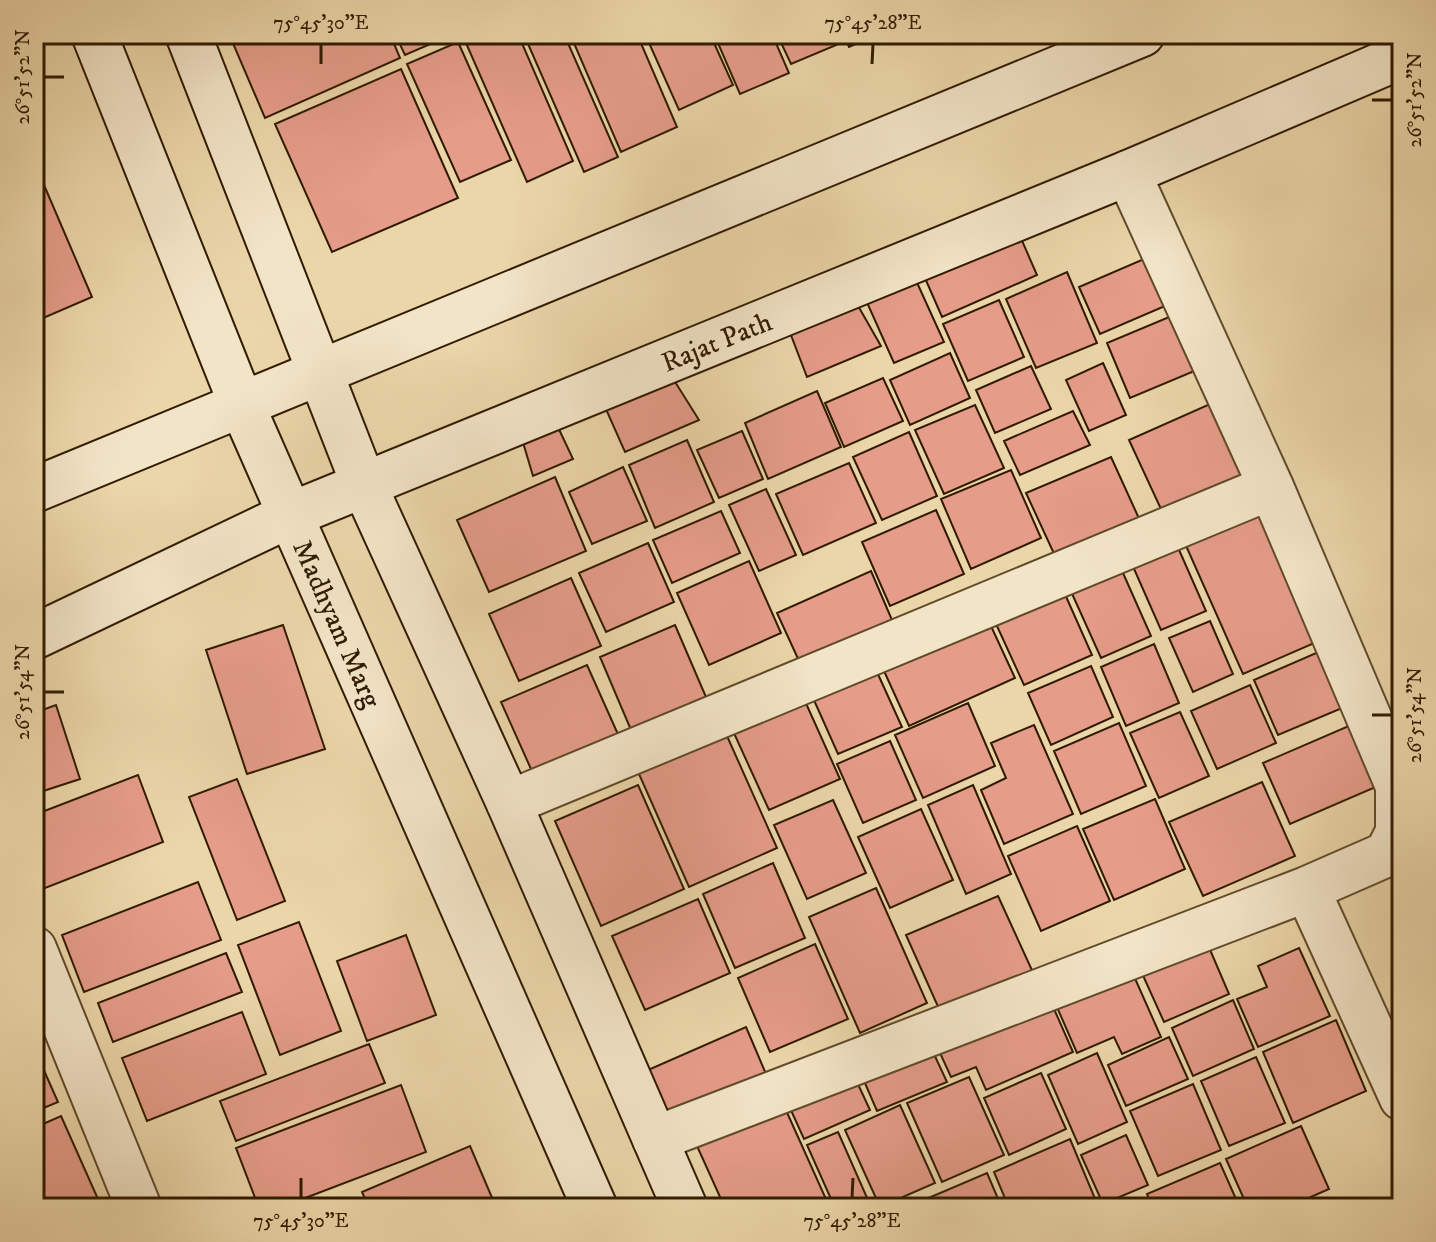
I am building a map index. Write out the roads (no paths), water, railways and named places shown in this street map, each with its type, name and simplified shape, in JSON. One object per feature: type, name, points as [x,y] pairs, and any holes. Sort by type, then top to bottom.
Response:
[{"type":"street","name":"Madhyam Marg","points":[[94,34],[241,403],[595,1208]]},
{"type":"street","points":[[188,34],[364,485],[509,803],[685,1208]]},
{"type":"street","points":[[34,490],[1142,34]]},
{"type":"street","name":"Rajat Path","points":[[34,637],[290,515],[1128,173],[1402,56]]},
{"type":"street","points":[[655,1139],[1307,889],[1387,854],[1398,832],[1398,786],[1271,487],[1128,173]]},
{"type":"street","points":[[509,803],[1271,487]]},
{"type":"street","points":[[1307,889],[1402,1098]]},
{"type":"street","points":[[34,949],[139,1208]]}]
